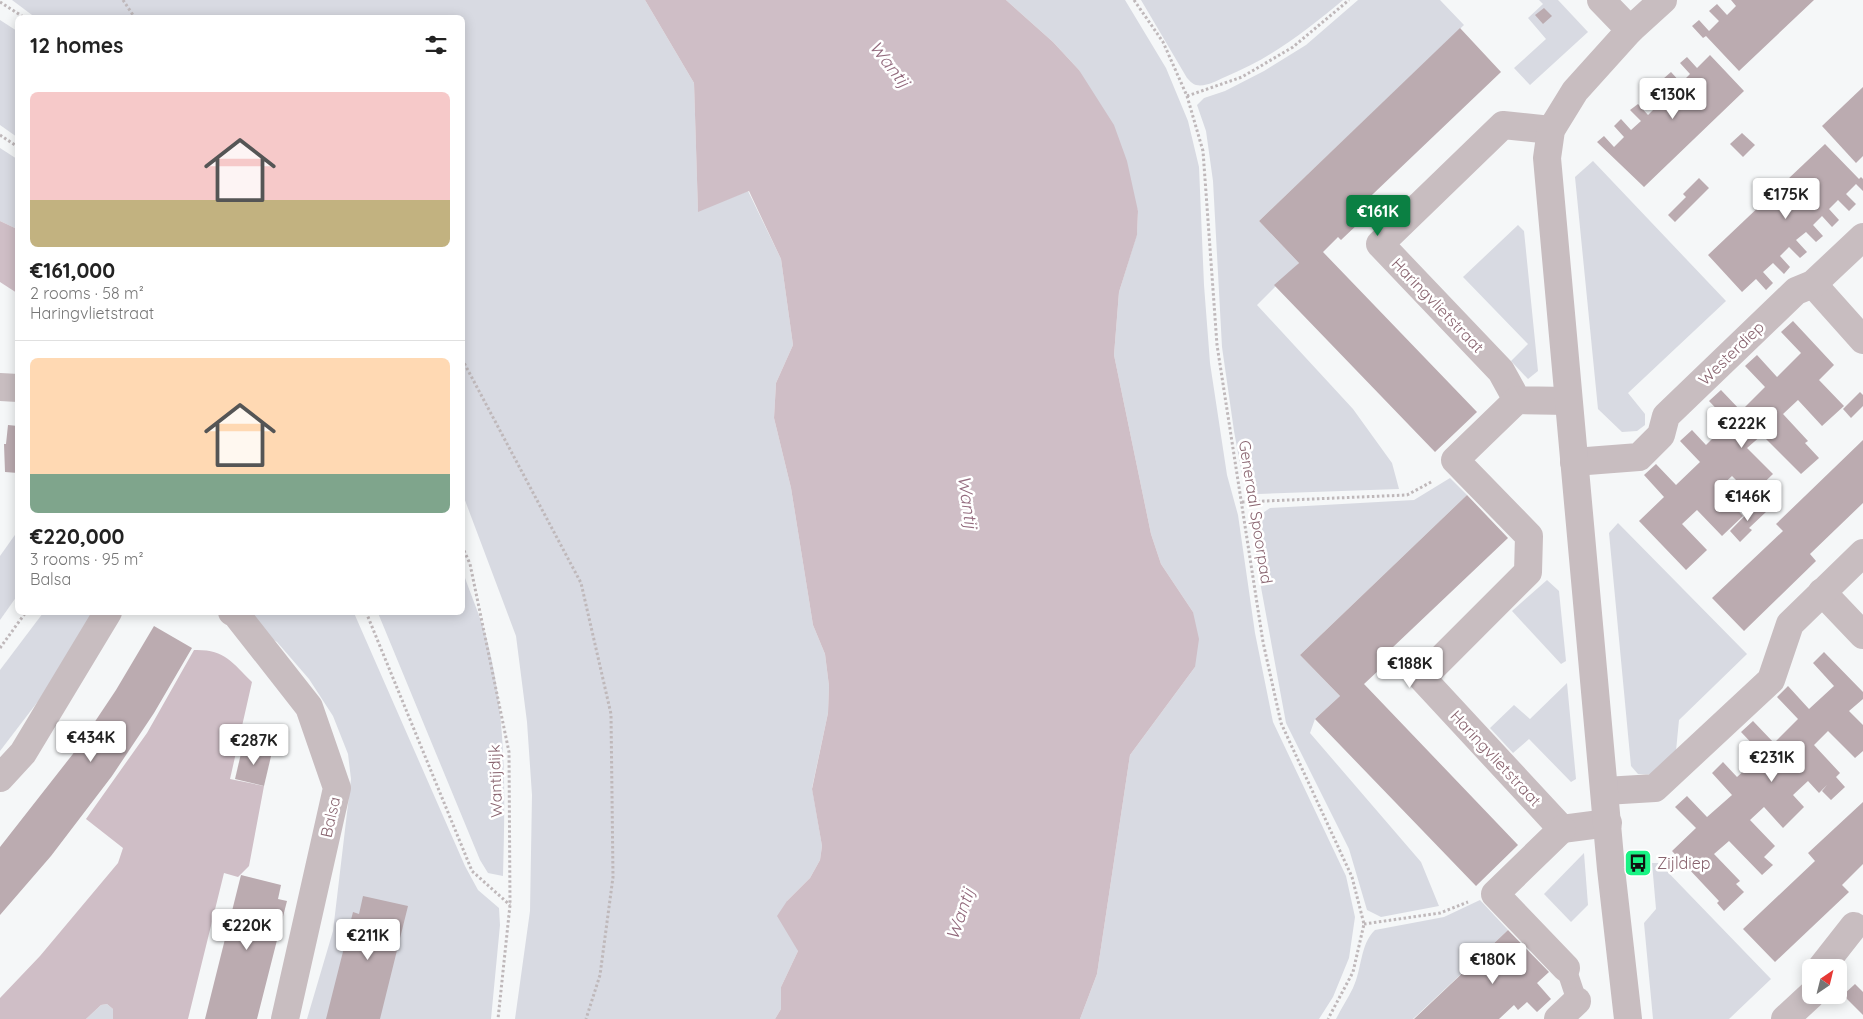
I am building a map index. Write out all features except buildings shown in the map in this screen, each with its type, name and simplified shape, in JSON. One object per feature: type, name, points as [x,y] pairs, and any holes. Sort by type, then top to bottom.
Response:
[{"type":"street","points":[[1601,0],[1630,30]]},
{"type":"street","points":[[1628,1019],[1568,401],[1547,158],[1551,130],[1575,91],[1630,30],[1663,0]]},
{"type":"street","name":"Haringvlietstraat","points":[[1516,400],[1500,371],[1380,244],[1504,125],[1551,130]]},
{"type":"street","name":"Westerdiep","points":[[1574,462],[1639,457],[1661,435],[1666,416],[1796,291],[1813,284],[1863,237]]},
{"type":"street","points":[[1813,284],[1863,340]]},
{"type":"street","points":[[0,387],[15,388]]},
{"type":"street","points":[[1455,460],[1516,400],[1568,401]]},
{"type":"street","name":"Haringvlietstraat","points":[[1455,460],[1529,536],[1528,572],[1422,678],[1562,829]]},
{"type":"street","points":[[1605,791],[1655,788],[1771,680],[1790,624],[1863,553]]},
{"type":"street","points":[[1822,592],[1863,635]]},
{"type":"street","points":[[0,778],[23,754],[106,615]]},
{"type":"street","name":"Balsa","points":[[237,615],[309,707],[337,788],[285,1019]]},
{"type":"street","points":[[1568,1010],[1566,968],[1495,894],[1562,829],[1608,823]]},
{"type":"street","points":[[1829,959],[1860,926]]},
{"type":"street","points":[[1785,1019],[1802,1003]]},
{"type":"path","points":[[123,0],[133,15]]},
{"type":"path","name":"Generaal Spoorpad","points":[[1134,0],[1163,42],[1187,96],[1203,151],[1217,345],[1263,642],[1281,723],[1352,877],[1364,924],[1354,972],[1328,1019]]},
{"type":"path","points":[[1187,96],[1242,77],[1268,62],[1293,47],[1349,0]]},
{"type":"path","points":[[0,2],[20,15]]},
{"type":"path","points":[[0,135],[15,145]]},
{"type":"path","points":[[465,365],[581,583],[610,714],[613,877],[600,975],[586,1019]]},
{"type":"path","points":[[1242,502],[1407,495],[1444,475],[1455,460]]},
{"type":"path","name":"Wantijdijk","points":[[465,553],[470,564],[509,752],[510,905],[498,1019]]},
{"type":"path","points":[[0,648],[24,615]]},
{"type":"path","points":[[367,615],[472,871],[510,905]]},
{"type":"path","points":[[1364,924],[1440,913],[1484,896],[1495,894]]},
{"type":"shaded area","points":[[12,0],[645,0],[694,83],[698,211],[748,191],[781,259],[793,345],[776,383],[774,418],[791,488],[813,625],[825,654],[829,686],[828,713],[812,788],[822,846],[820,860],[810,878],[787,901],[798,951],[781,987],[781,1009],[775,1019],[515,1019],[530,911],[532,795],[527,722],[516,636],[465,500],[465,15],[32,15]]},
{"type":"shaded area","points":[[1006,0],[1125,0],[1166,68],[1188,121],[1199,167],[1204,285],[1210,363],[1227,475],[1238,515],[1255,633],[1273,722],[1346,876],[1355,917],[1349,958],[1333,997],[1319,1019],[1080,1019],[1097,974],[1130,755],[1195,667],[1193,612],[1161,564],[1151,534],[1114,355],[1119,292],[1137,234],[1138,211],[1079,70],[1053,42]]},
{"type":"shaded area","points":[[1141,0],[1343,0],[1315,23],[1257,62],[1211,83],[1196,85],[1187,78]]},
{"type":"shaded area","points":[[1358,0],[1440,0],[1464,25],[1259,221],[1299,263],[1257,305],[1353,409],[1392,463],[1399,489],[1258,494],[1248,487],[1242,475],[1234,431],[1222,347],[1213,181],[1206,131],[1197,105],[1204,98],[1225,91],[1264,71],[1306,45]]},
{"type":"shaded area","points":[[1539,0],[1558,0],[1588,32],[1530,85],[1514,68],[1546,39],[1528,18],[1543,4]]},
{"type":"shaded area","points":[[0,20],[15,30],[15,136],[0,125]]},
{"type":"shaded area","points":[[0,148],[15,158],[15,228],[0,221]]},
{"type":"shaded area","points":[[1593,161],[1726,301],[1628,393],[1645,414],[1645,425],[1637,431],[1622,432],[1598,409],[1575,177]]},
{"type":"shaded area","points":[[1518,225],[1524,231],[1538,371],[1528,379],[1511,361],[1528,344],[1463,277]]},
{"type":"shaded area","points":[[1450,478],[1467,495],[1300,655],[1340,696],[1315,719],[1310,733],[1421,862],[1439,906],[1381,917],[1367,910],[1349,849],[1286,723],[1258,571],[1253,532],[1257,517],[1270,508],[1414,500]]},
{"type":"shaded area","points":[[1618,523],[1747,654],[1679,720],[1675,761],[1661,775],[1638,774],[1631,766],[1609,533]]},
{"type":"shaded area","points":[[15,535],[15,599],[0,620],[0,556]]},
{"type":"shaded area","points":[[465,577],[486,635],[499,701],[502,730],[504,788],[503,876],[488,873],[480,860],[379,615],[465,615]]},
{"type":"shaded area","points":[[1547,580],[1559,591],[1566,661],[1561,664],[1512,611]]},
{"type":"shaded area","points":[[41,615],[96,615],[39,700],[0,751],[0,670]]},
{"type":"shaded area","points":[[234,615],[355,615],[465,866],[478,890],[499,908],[500,925],[491,1019],[307,1019],[333,931],[351,779],[348,754],[333,716],[309,679],[277,642]]},
{"type":"shaded area","points":[[1567,683],[1576,779],[1571,782],[1529,739],[1513,753],[1490,728],[1514,705],[1530,719]]},
{"type":"shaded area","points":[[1584,853],[1588,905],[1571,922],[1544,894]]},
{"type":"shaded area","points":[[1652,863],[1659,863],[1771,979],[1729,1019],[1653,1019],[1644,923],[1656,909]]},
{"type":"shaded area","points":[[1480,900],[1508,930],[1413,1019],[1336,1019],[1356,981],[1366,942],[1375,930],[1444,917]]},
{"type":"shaded area","points":[[107,1004],[113,1009],[113,1019],[86,1019],[101,1005]]},
{"type":"water","name":"Wantij","points":[[645,0],[1006,0],[1053,42],[1079,70],[1114,125],[1127,161],[1138,211],[1137,235],[1119,292],[1114,355],[1151,534],[1161,564],[1193,612],[1199,639],[1195,667],[1130,755],[1097,974],[1080,1019],[775,1019],[781,1009],[781,987],[798,951],[777,916],[787,901],[810,878],[820,860],[822,846],[812,789],[828,713],[829,686],[825,654],[813,625],[791,488],[774,418],[776,383],[793,345],[781,259],[749,191],[698,212],[694,83]]},
{"type":"water","points":[[0,221],[15,228],[15,292],[0,282]]},
{"type":"water","points":[[194,650],[204,650],[220,654],[233,663],[252,682],[230,779],[264,786],[249,866],[238,877],[224,873],[188,1019],[113,1019],[113,1009],[107,1004],[101,1005],[86,1019],[0,1019],[0,998],[40,956],[118,863],[123,848],[86,819],[147,733]]},
{"type":"place","name":"Zijldiep","points":[[1638,863]]}]
